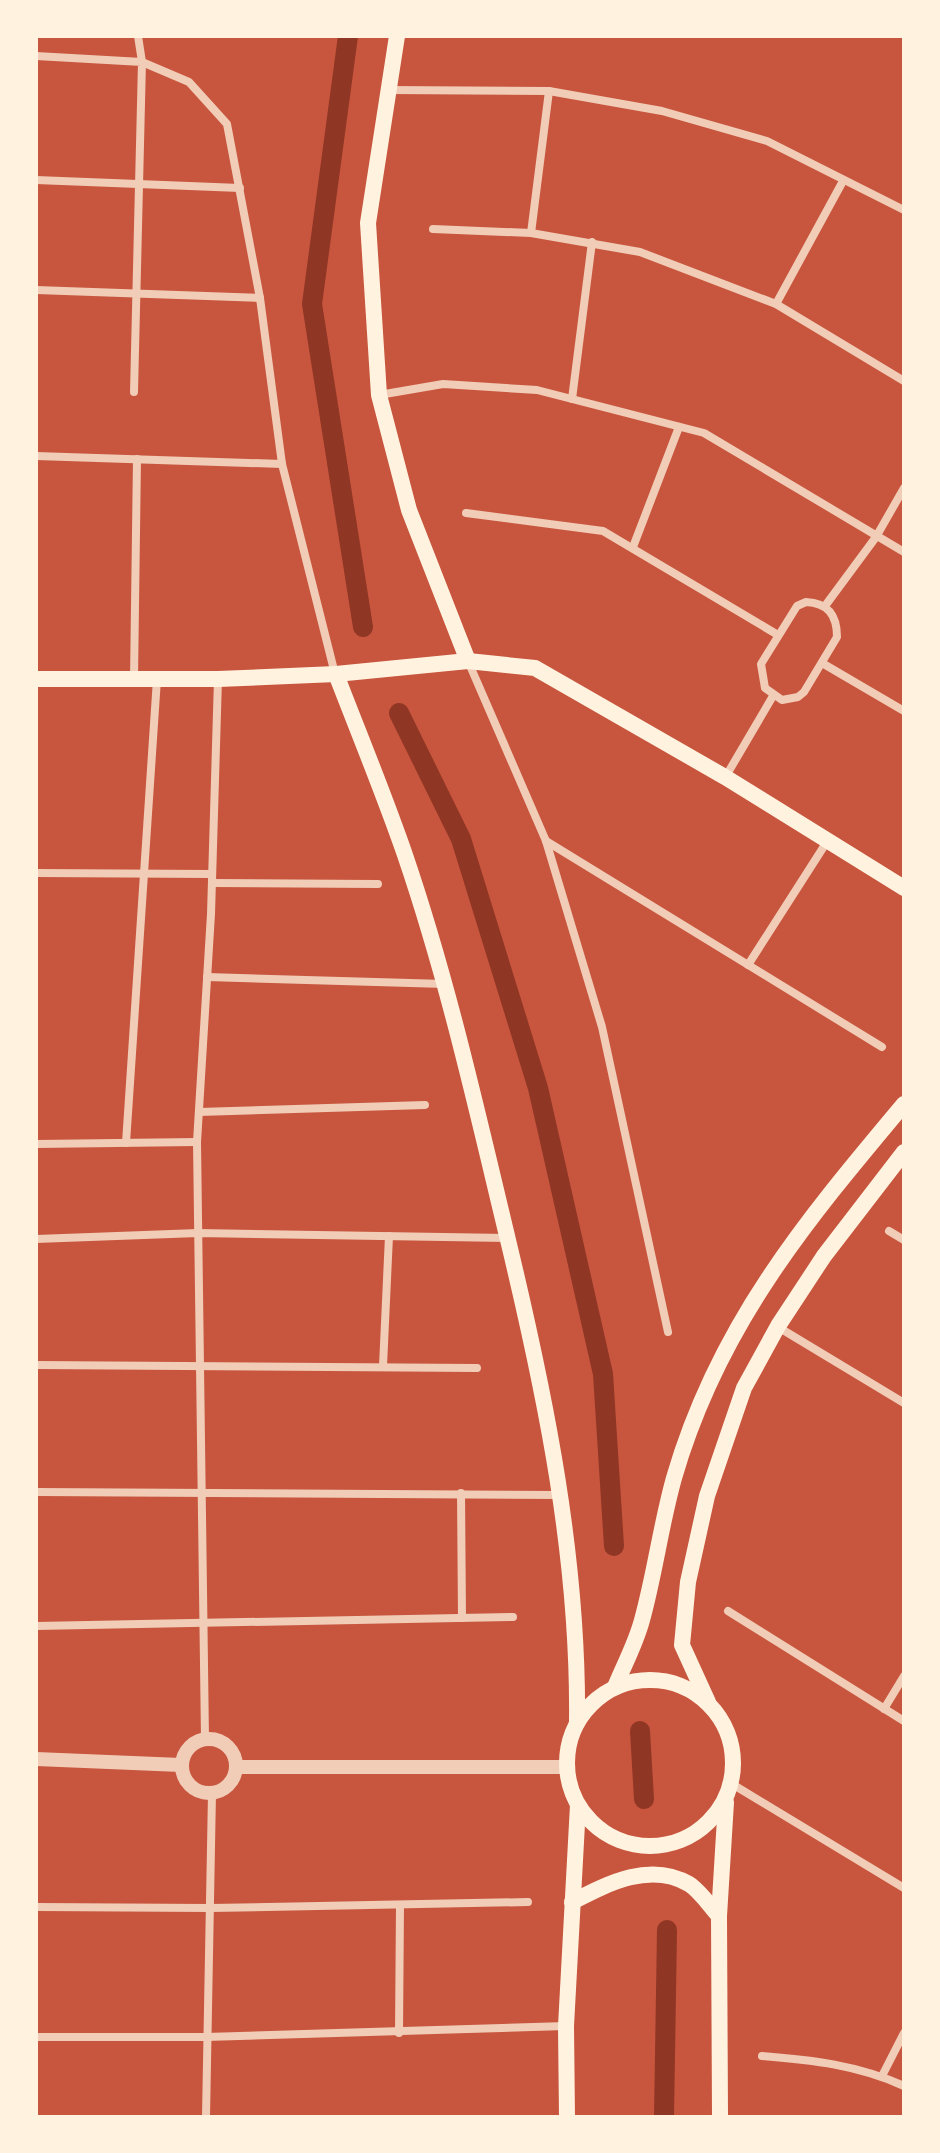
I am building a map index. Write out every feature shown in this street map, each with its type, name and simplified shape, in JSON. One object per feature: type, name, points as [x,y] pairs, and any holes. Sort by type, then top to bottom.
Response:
[{"type":"main road","points":[[397,36],[386,90],[368,223],[379,395],[409,510],[468,661]]},
{"type":"main road","points":[[36,679],[218,679],[336,674],[468,661],[535,668],[725,777],[904,888]]},
{"type":"main road","points":[[336,674],[405,855],[445,984],[540,1372],[560,1495],[574,1616],[577,1723]]},
{"type":"main road","points":[[615,1687],[642,1623],[674,1477],[708,1388],[746,1308],[799,1231],[904,1104]]},
{"type":"main road","points":[[720,2117],[719,1916],[726,1802],[732,1784],[734,1749],[724,1723],[708,1702],[682,1645],[688,1582],[707,1496],[744,1388],[778,1326],[824,1256],[904,1152]]},
{"type":"main road","points":[[567,2117],[566,2026],[578,1805],[566,1767],[569,1744],[577,1723],[593,1702],[615,1687],[634,1681],[673,1683],[708,1702]]},
{"type":"main road","points":[[578,1805],[602,1832],[635,1846],[671,1845],[704,1829],[726,1802]]},
{"type":"main road","points":[[572,1902],[613,1881],[666,1875],[691,1885],[719,1916]]},
{"type":"street","points":[[134,392],[139,294],[142,62],[138,36]]},
{"type":"street","points":[[36,56],[142,62],[189,82],[227,124],[260,298],[282,464],[336,674]]},
{"type":"street","points":[[386,90],[549,91],[662,111],[767,141],[904,210]]},
{"type":"street","points":[[531,233],[549,91]]},
{"type":"street","points":[[36,180],[240,188]]},
{"type":"street","points":[[776,304],[843,181]]},
{"type":"street","points":[[433,229],[531,233],[640,252],[776,304],[904,381]]},
{"type":"street","points":[[572,399],[592,242]]},
{"type":"street","points":[[36,290],[260,298]]},
{"type":"street","points":[[379,395],[443,384],[537,390],[704,433],[904,552]]},
{"type":"street","points":[[633,547],[679,427]]},
{"type":"street","points":[[36,456],[282,464]]},
{"type":"street","points":[[134,679],[137,459]]},
{"type":"street","points":[[825,606],[876,537],[904,488]]},
{"type":"street","points":[[466,513],[603,531],[778,635]]},
{"type":"street","points":[[806,602],[825,606],[837,623],[837,637],[822,663],[798,697],[782,700],[773,696],[761,678],[761,664],[797,606],[806,602]]},
{"type":"street","points":[[468,661],[546,841],[602,1027],[668,1332]]},
{"type":"street","points":[[822,663],[904,711]]},
{"type":"street","points":[[126,1143],[157,679]]},
{"type":"street","points":[[205,1739],[197,1142],[212,878],[218,679]]},
{"type":"street","points":[[725,777],[773,696]]},
{"type":"street","points":[[748,965],[828,840]]},
{"type":"street","points":[[546,841],[882,1047]]},
{"type":"street","points":[[36,873],[144,874],[378,884]]},
{"type":"street","points":[[207,977],[330,978],[445,984]]},
{"type":"street","points":[[199,1112],[425,1105]]},
{"type":"street","points":[[36,1144],[197,1142]]},
{"type":"street","points":[[889,1231],[904,1240]]},
{"type":"street","points":[[36,1239],[198,1233],[507,1238]]},
{"type":"street","points":[[383,1366],[389,1236]]},
{"type":"street","points":[[778,1326],[904,1403]]},
{"type":"street","points":[[36,1365],[477,1368]]},
{"type":"street","points":[[36,1492],[560,1495]]},
{"type":"street","points":[[461,1493],[462,1618]]},
{"type":"street","points":[[728,1611],[904,1721]]},
{"type":"street","points":[[36,1626],[513,1617]]},
{"type":"street","points":[[884,1709],[904,1676]]},
{"type":"street","points":[[205,1739],[215,1739],[231,1749],[237,1767],[232,1782],[212,1793],[194,1789],[183,1774],[181,1765],[186,1750],[205,1739]]},
{"type":"street","points":[[36,1759],[181,1765]]},
{"type":"street","points":[[237,1767],[566,1767]]},
{"type":"street","points":[[732,1784],[904,1888]]},
{"type":"street","points":[[206,2117],[212,1793]]},
{"type":"street","points":[[36,1907],[210,1908],[528,1902]]},
{"type":"street","points":[[399,2033],[400,1905]]},
{"type":"street","points":[[36,2037],[399,2033],[566,2026]]},
{"type":"street","points":[[882,2076],[904,2033]]},
{"type":"street","points":[[762,2056],[828,2061],[882,2076],[904,2086]]},
{"type":"waterway","points":[[348,36],[312,304],[363,627]]},
{"type":"waterway","points":[[399,713],[461,839],[538,1088],[603,1374],[614,1546]]},
{"type":"waterway","points":[[640,1731],[644,1799]]},
{"type":"waterway","points":[[664,2117],[667,1930]]}]
